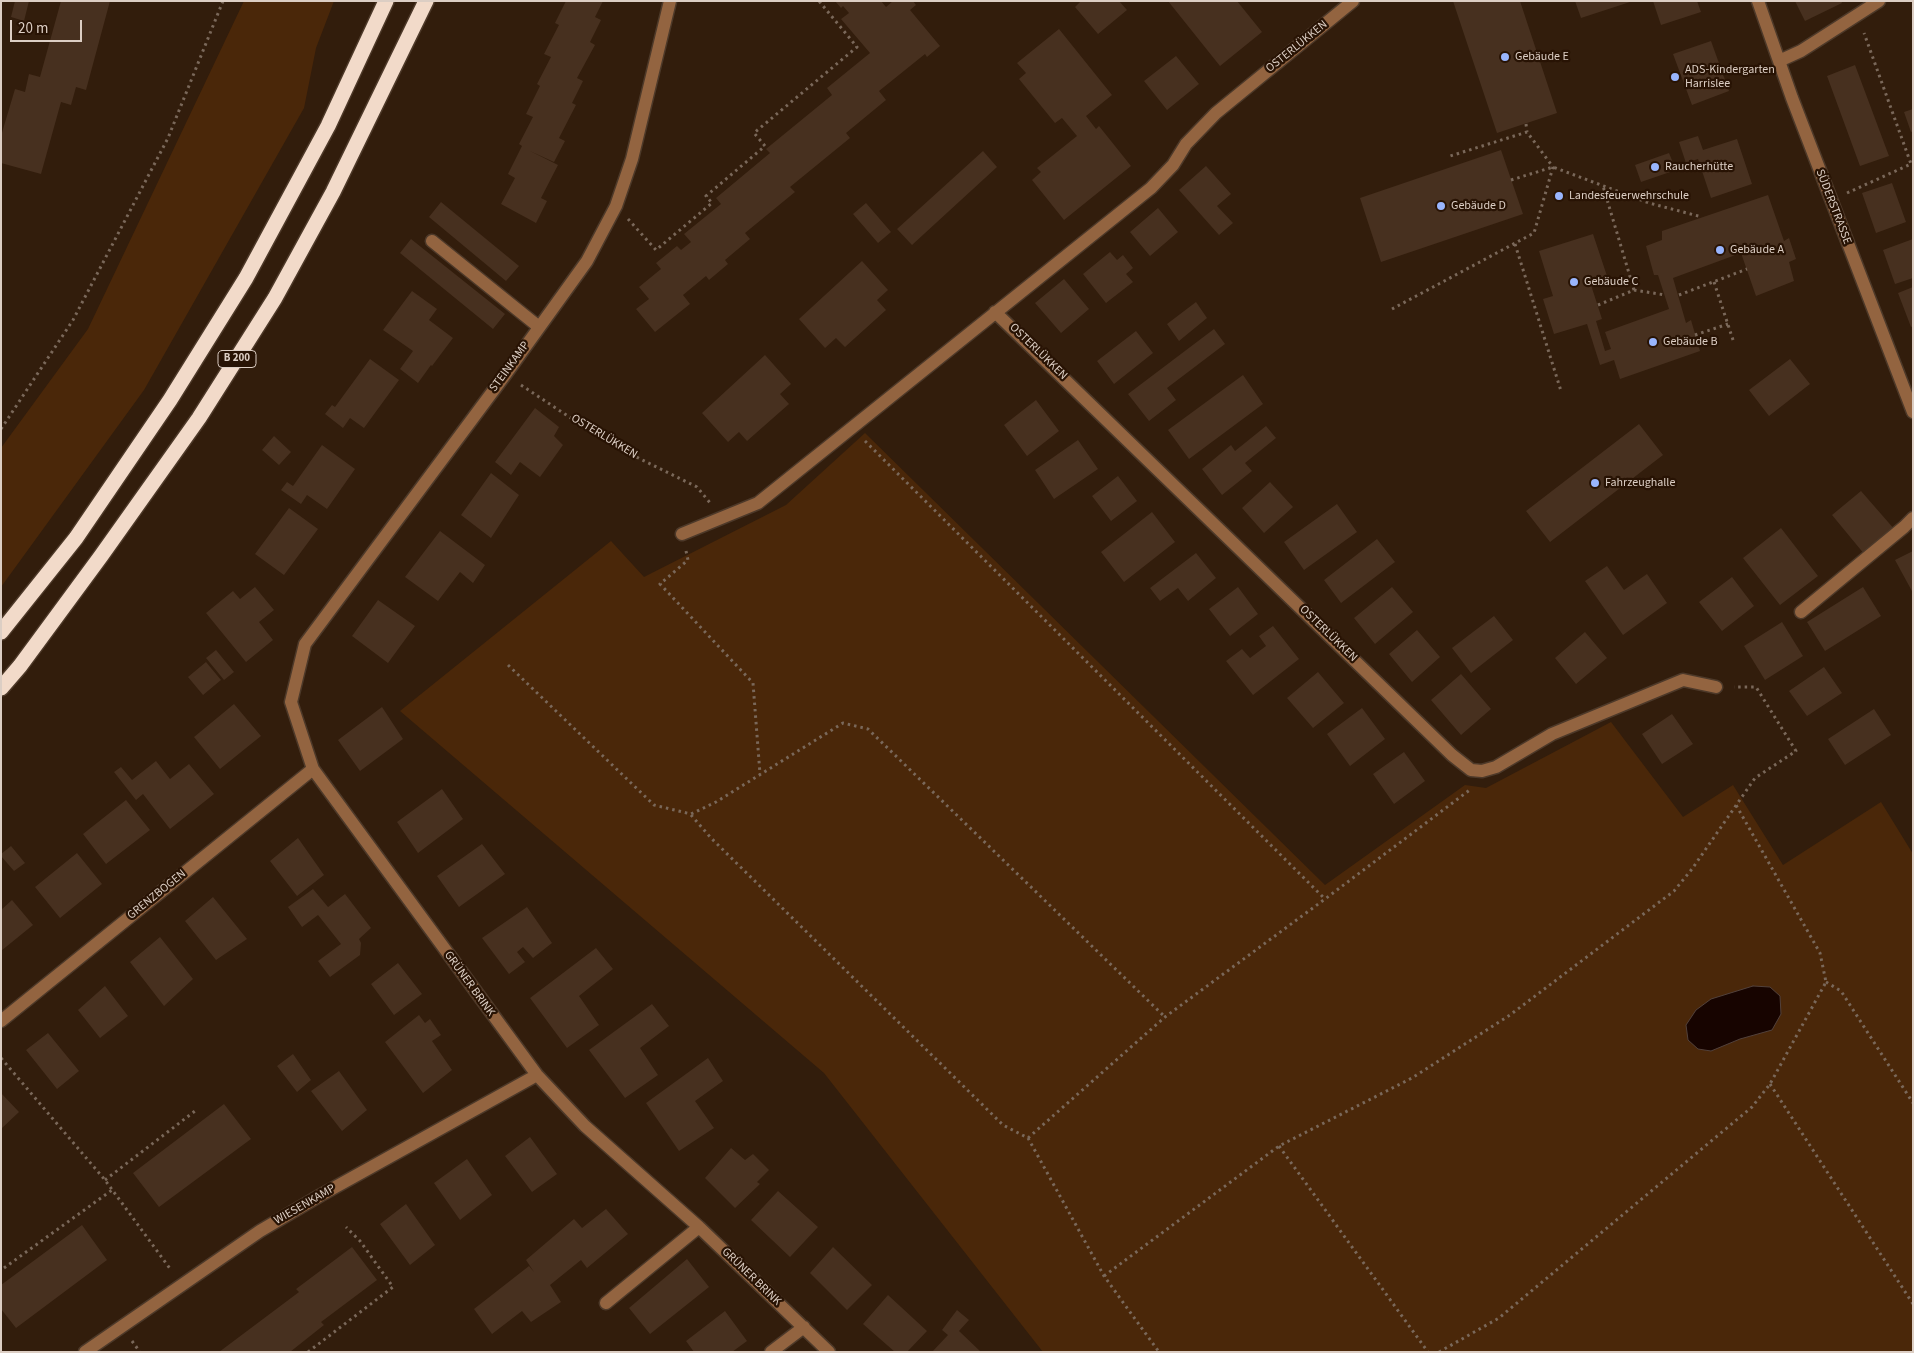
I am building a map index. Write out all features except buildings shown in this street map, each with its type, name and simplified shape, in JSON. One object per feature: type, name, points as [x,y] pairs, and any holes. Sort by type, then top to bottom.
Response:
[{"type":"highway","name":"B 200","points":[[1,632],[82,530],[170,400],[246,278],[328,126],[386,1]]},
{"type":"highway","name":"B 200","points":[[1,688],[20,666],[89,572],[199,418],[275,298],[334,192],[426,1]]},
{"type":"street","name":"STEINKAMP","points":[[291,702],[305,644],[505,375],[587,261],[616,206],[632,159],[670,1]]},
{"type":"street","name":"OSTERLÜKKEN","points":[[682,534],[758,503],[1150,188],[1172,165],[1186,144],[1216,113],[1353,1]]},
{"type":"street","name":"SÜDERSTRASSE","points":[[1758,1],[1831,200],[1913,412]]},
{"type":"street","points":[[1779,61],[1801,51],[1879,1]]},
{"type":"street","points":[[432,241],[539,327]]},
{"type":"street","name":"OSTERLÜKKEN","points":[[995,312],[1452,756],[1471,770],[1482,771]]},
{"type":"street","points":[[1801,612],[1913,518]]},
{"type":"street","points":[[1482,771],[1496,767],[1552,734],[1684,680],[1716,686]]},
{"type":"street","name":"GRÜNER BRINK","points":[[291,702],[313,769],[537,1075],[585,1126],[699,1227],[829,1352]]},
{"type":"street","name":"GRENZBOGEN","points":[[1,1021],[313,769]]},
{"type":"street","name":"WIESENKAMP","points":[[85,1352],[260,1231],[313,1199],[537,1075]]},
{"type":"street","points":[[606,1303],[699,1227]]},
{"type":"street","points":[[771,1352],[804,1328]]},
{"type":"path","points":[[1,429],[73,320],[164,146],[223,1]]},
{"type":"path","points":[[616,206],[656,250],[712,203],[706,196],[765,146],[754,133],[857,47],[819,1]]},
{"type":"path","points":[[1831,200],[1911,164],[1858,16]]},
{"type":"path","points":[[1526,124],[1527,132],[1554,167],[1649,203],[1702,217]]},
{"type":"path","points":[[1447,157],[1527,132]]},
{"type":"path","points":[[1511,180],[1554,167]]},
{"type":"path","points":[[1392,309],[1534,233],[1554,167]]},
{"type":"path","points":[[1603,186],[1634,290]]},
{"type":"path","points":[[1515,244],[1561,391]]},
{"type":"path","points":[[1679,295],[1747,269]]},
{"type":"path","points":[[1714,282],[1734,343]]},
{"type":"path","points":[[1598,305],[1634,290],[1664,295]]},
{"type":"path","points":[[1695,335],[1728,324]]},
{"type":"path","name":"OSTERLÜKKEN","points":[[505,375],[610,444],[697,487],[722,518]]},
{"type":"path","points":[[852,428],[1325,899]]},
{"type":"path","points":[[682,534],[688,560],[660,584],[753,683],[760,774]]},
{"type":"path","points":[[508,665],[654,804],[691,814],[718,845],[1004,1126],[1028,1138],[1104,1276],[1159,1352]]},
{"type":"path","points":[[1104,1276],[1279,1146],[1412,1078],[1510,1015],[1674,891],[1692,869],[1755,778],[1796,751],[1756,687],[1716,686]]},
{"type":"path","points":[[691,814],[716,802],[844,723],[868,729],[1165,1017]]},
{"type":"path","points":[[1028,1138],[1165,1017],[1477,784],[1482,771]]},
{"type":"path","points":[[1439,1352],[1499,1318],[1752,1107],[1770,1084],[1826,982],[1820,953],[1736,805]]},
{"type":"path","points":[[1826,982],[1841,991],[1913,1103]]},
{"type":"path","points":[[1,1058],[105,1180],[182,1284]]},
{"type":"path","points":[[1770,1084],[1913,1304]]},
{"type":"path","points":[[105,1180],[195,1111]]},
{"type":"path","points":[[1279,1146],[1428,1352]]},
{"type":"path","points":[[4,1268],[112,1190]]},
{"type":"path","points":[[308,1352],[393,1287],[360,1241],[346,1227]]},
{"type":"shaded area","points":[[244,1],[334,1],[316,48],[304,108],[144,390],[1,587],[1,448],[88,329]]},
{"type":"shaded area","points":[[865,433],[1325,885],[1465,785],[1486,788],[1611,722],[1683,817],[1733,785],[1783,865],[1881,802],[1913,854],[1913,1352],[1043,1352],[824,1073],[400,711],[611,541],[644,577],[786,505]]},
{"type":"shaded area","points":[[1753,986],[1770,987],[1780,996],[1781,1014],[1772,1030],[1740,1039],[1711,1051],[1698,1049],[1688,1040],[1686,1025],[1696,1010],[1711,999]]},
{"type":"place","name":"Gebäude E","points":[[1505,57]]},
{"type":"place","name":"ADS-Kindergarten Harrislee","points":[[1675,77]]},
{"type":"place","name":"Raucherhütte","points":[[1655,167]]},
{"type":"place","name":"Landesfeuerwehrschule","points":[[1559,196]]},
{"type":"place","name":"Gebäude D","points":[[1441,206]]},
{"type":"place","name":"Gebäude A","points":[[1720,250]]},
{"type":"place","name":"Gebäude C","points":[[1574,282]]},
{"type":"place","name":"Gebäude B","points":[[1653,342]]},
{"type":"place","name":"Fahrzeughalle","points":[[1595,483]]}]
